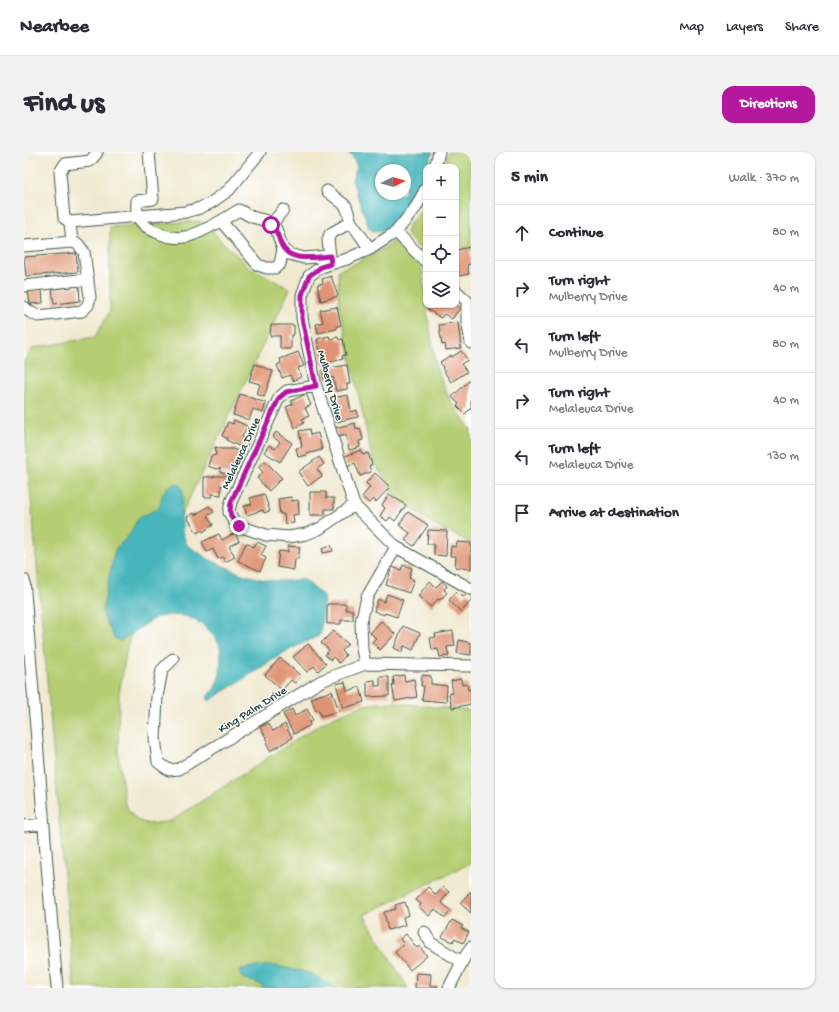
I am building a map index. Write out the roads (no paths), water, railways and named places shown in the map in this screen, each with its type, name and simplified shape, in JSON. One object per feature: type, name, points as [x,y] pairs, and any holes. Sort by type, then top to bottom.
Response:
[{"type":"street","points":[[97,152],[90,161],[65,164],[60,172],[64,218],[70,222],[186,212],[200,208],[212,202],[228,190],[260,152]]},
{"type":"street","points":[[149,152],[153,199],[137,201],[138,216],[143,223],[165,236],[184,238],[193,235],[239,210],[252,217],[267,221],[276,229],[283,249],[280,264],[275,268],[267,268],[258,264],[221,220]]},
{"type":"street","points":[[436,164],[439,152]]},
{"type":"street","points":[[327,191],[346,206],[351,222],[370,249]]},
{"type":"street","name":"Mulberry Drive","points":[[423,193],[416,206],[396,232],[370,249],[347,259],[330,260],[309,276],[302,295],[302,318],[316,386],[354,505],[396,547],[471,589]]},
{"type":"street","points":[[271,225],[283,210]]},
{"type":"street","points":[[70,222],[72,242]]},
{"type":"street","points":[[283,249],[289,254],[297,257],[330,260],[328,240],[330,234],[351,222]]},
{"type":"street","points":[[396,232],[423,259]]},
{"type":"street","points":[[24,246],[72,242],[78,244],[84,252],[90,297],[88,305],[82,311],[38,316],[30,312],[24,306]]},
{"type":"street","points":[[24,286],[88,279]]},
{"type":"street","points":[[459,293],[469,300],[467,320],[471,343]]},
{"type":"street","name":"Melaleuca Drive","points":[[316,386],[286,392],[279,398],[231,502],[229,512],[233,520],[239,526],[266,535],[289,537],[306,534],[319,529],[354,505]]},
{"type":"street","points":[[365,664],[362,649],[361,622],[367,597],[396,547]]},
{"type":"street","points":[[24,580],[28,672],[44,824],[57,988]]},
{"type":"street","name":"King Palm Drive","points":[[174,659],[162,670],[157,697],[155,738],[158,762],[169,770],[179,769],[321,681],[365,664],[471,666]]},
{"type":"street","points":[[24,826],[44,824]]},
{"type":"street","points":[[424,932],[431,943],[462,962]]},
{"type":"street","points":[[449,988],[471,947]]},
{"type":"water","points":[[348,152],[433,152],[429,164],[423,164],[423,179],[410,202],[390,225],[383,231],[378,232],[375,232],[369,228],[352,180],[357,167],[353,158]]},
{"type":"water","points":[[176,484],[180,485],[183,491],[181,510],[182,532],[187,545],[210,560],[242,574],[265,580],[282,581],[304,579],[324,598],[320,635],[285,652],[209,701],[207,697],[215,688],[220,674],[220,645],[212,633],[202,624],[186,616],[171,615],[156,617],[121,641],[114,638],[102,612],[116,548],[130,534],[138,518],[160,506],[162,496],[167,487]]},
{"type":"water","points":[[271,965],[310,973],[335,988],[266,988],[260,984],[242,978],[240,970]]}]
